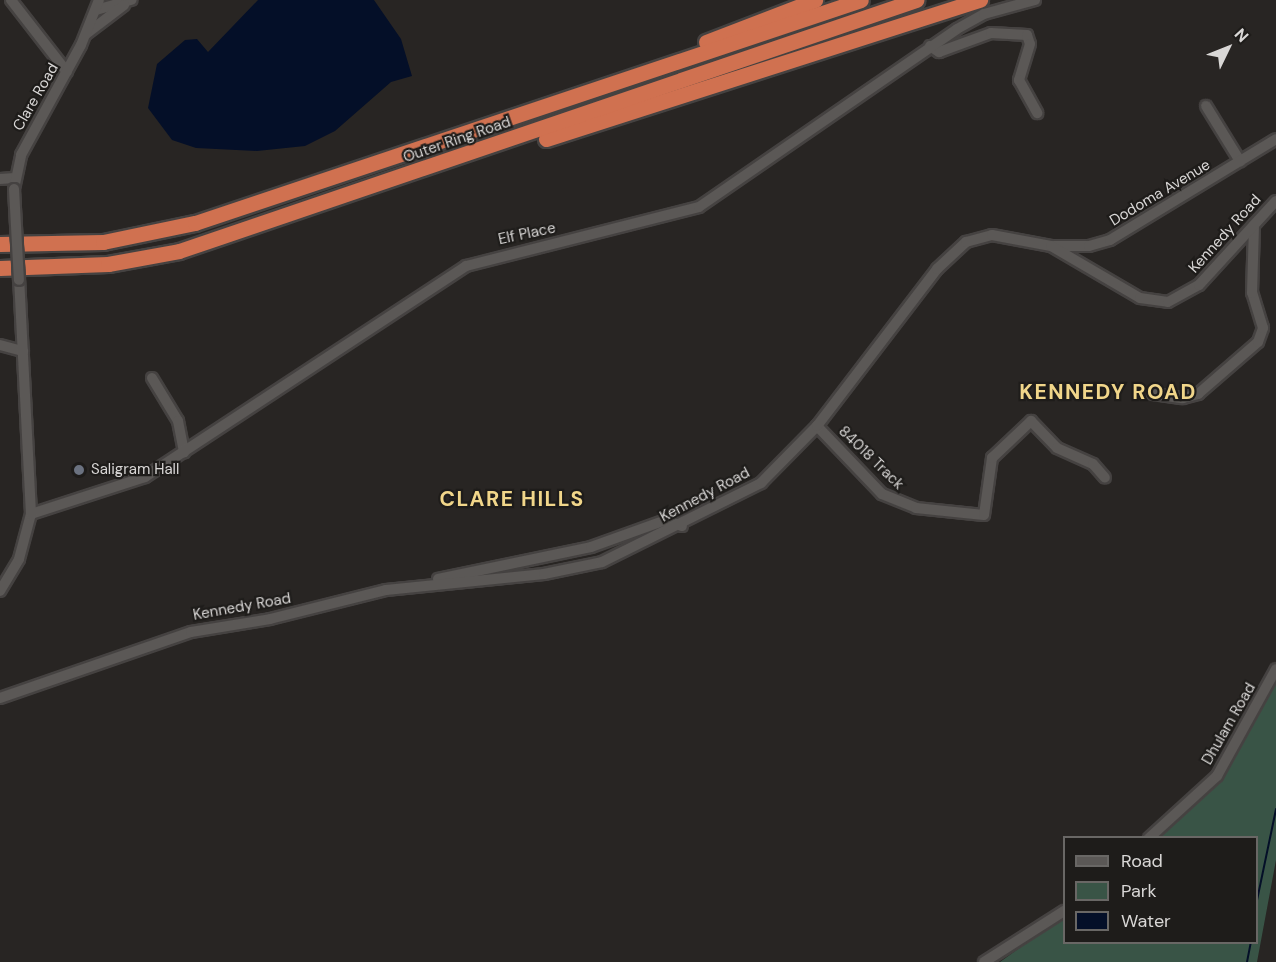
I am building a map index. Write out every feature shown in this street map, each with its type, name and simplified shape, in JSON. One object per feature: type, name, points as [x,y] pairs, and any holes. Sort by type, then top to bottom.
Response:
[{"type":"highway","points":[[661,67],[691,48],[815,0]]},
{"type":"highway","name":"Outer Ring Road","points":[[0,244],[103,242],[195,223],[861,0]]},
{"type":"highway","name":"Outer Ring Road","points":[[0,268],[108,264],[179,251],[446,163],[916,0]]},
{"type":"highway","points":[[446,163],[484,159],[980,0]]},
{"type":"street","points":[[11,0],[67,72]]},
{"type":"street","name":"Elf Place","points":[[31,514],[119,489],[184,452],[466,266],[699,207],[930,46],[984,14],[1035,0]]},
{"type":"street","name":"Clare Road","points":[[0,591],[19,559],[31,514],[15,184],[28,140],[67,72],[99,3],[128,3]]},
{"type":"street","points":[[86,34],[128,3]]},
{"type":"street","points":[[930,46],[939,52],[991,33],[1027,35],[1030,44],[1019,80],[1036,113]]},
{"type":"street","points":[[1206,106],[1240,161]]},
{"type":"street","name":"Dodoma Avenue","points":[[1051,246],[1089,246],[1110,240],[1276,139]]},
{"type":"street","points":[[0,179],[15,184]]},
{"type":"street","name":"Kennedy Road","points":[[0,698],[169,637],[429,585],[583,568],[682,526],[761,483],[817,426],[957,247],[992,235],[1051,246],[1140,298],[1168,302],[1199,285],[1276,201]]},
{"type":"street","points":[[1153,394],[1183,398],[1198,394],[1258,342],[1263,328],[1252,294],[1254,225]]},
{"type":"street","points":[[0,345],[22,351]]},
{"type":"street","points":[[152,378],[178,421],[184,452]]},
{"type":"street","name":"84018 Track","points":[[817,426],[882,494],[916,508],[984,515],[992,458],[1031,421],[1057,448],[1093,464],[1105,478]]},
{"type":"street","points":[[429,585],[470,570],[591,547],[666,520],[682,526]]},
{"type":"street","name":"Dhulam Road","points":[[1150,836],[1216,776],[1276,669]]},
{"type":"street","points":[[984,962],[1063,912]]},
{"type":"green space","points":[[1276,677],[1276,860],[1257,962],[1000,962],[1063,917],[1063,944],[1258,944],[1258,836],[1160,836],[1221,776]]},
{"type":"water","points":[[258,0],[374,0],[401,39],[412,76],[391,82],[335,131],[305,146],[257,151],[196,148],[172,140],[148,108],[157,64],[185,40],[197,39],[208,52]]},
{"type":"waterway","points":[[1258,895],[1276,809]]},
{"type":"waterway","points":[[1247,962],[1251,944]]},
{"type":"place","name":"Saligram Hall","points":[[79,470]]},
{"type":"district","name":"KENNEDY ROAD","points":[[1108,392]]},
{"type":"district","name":"CLARE HILLS","points":[[512,499]]}]
